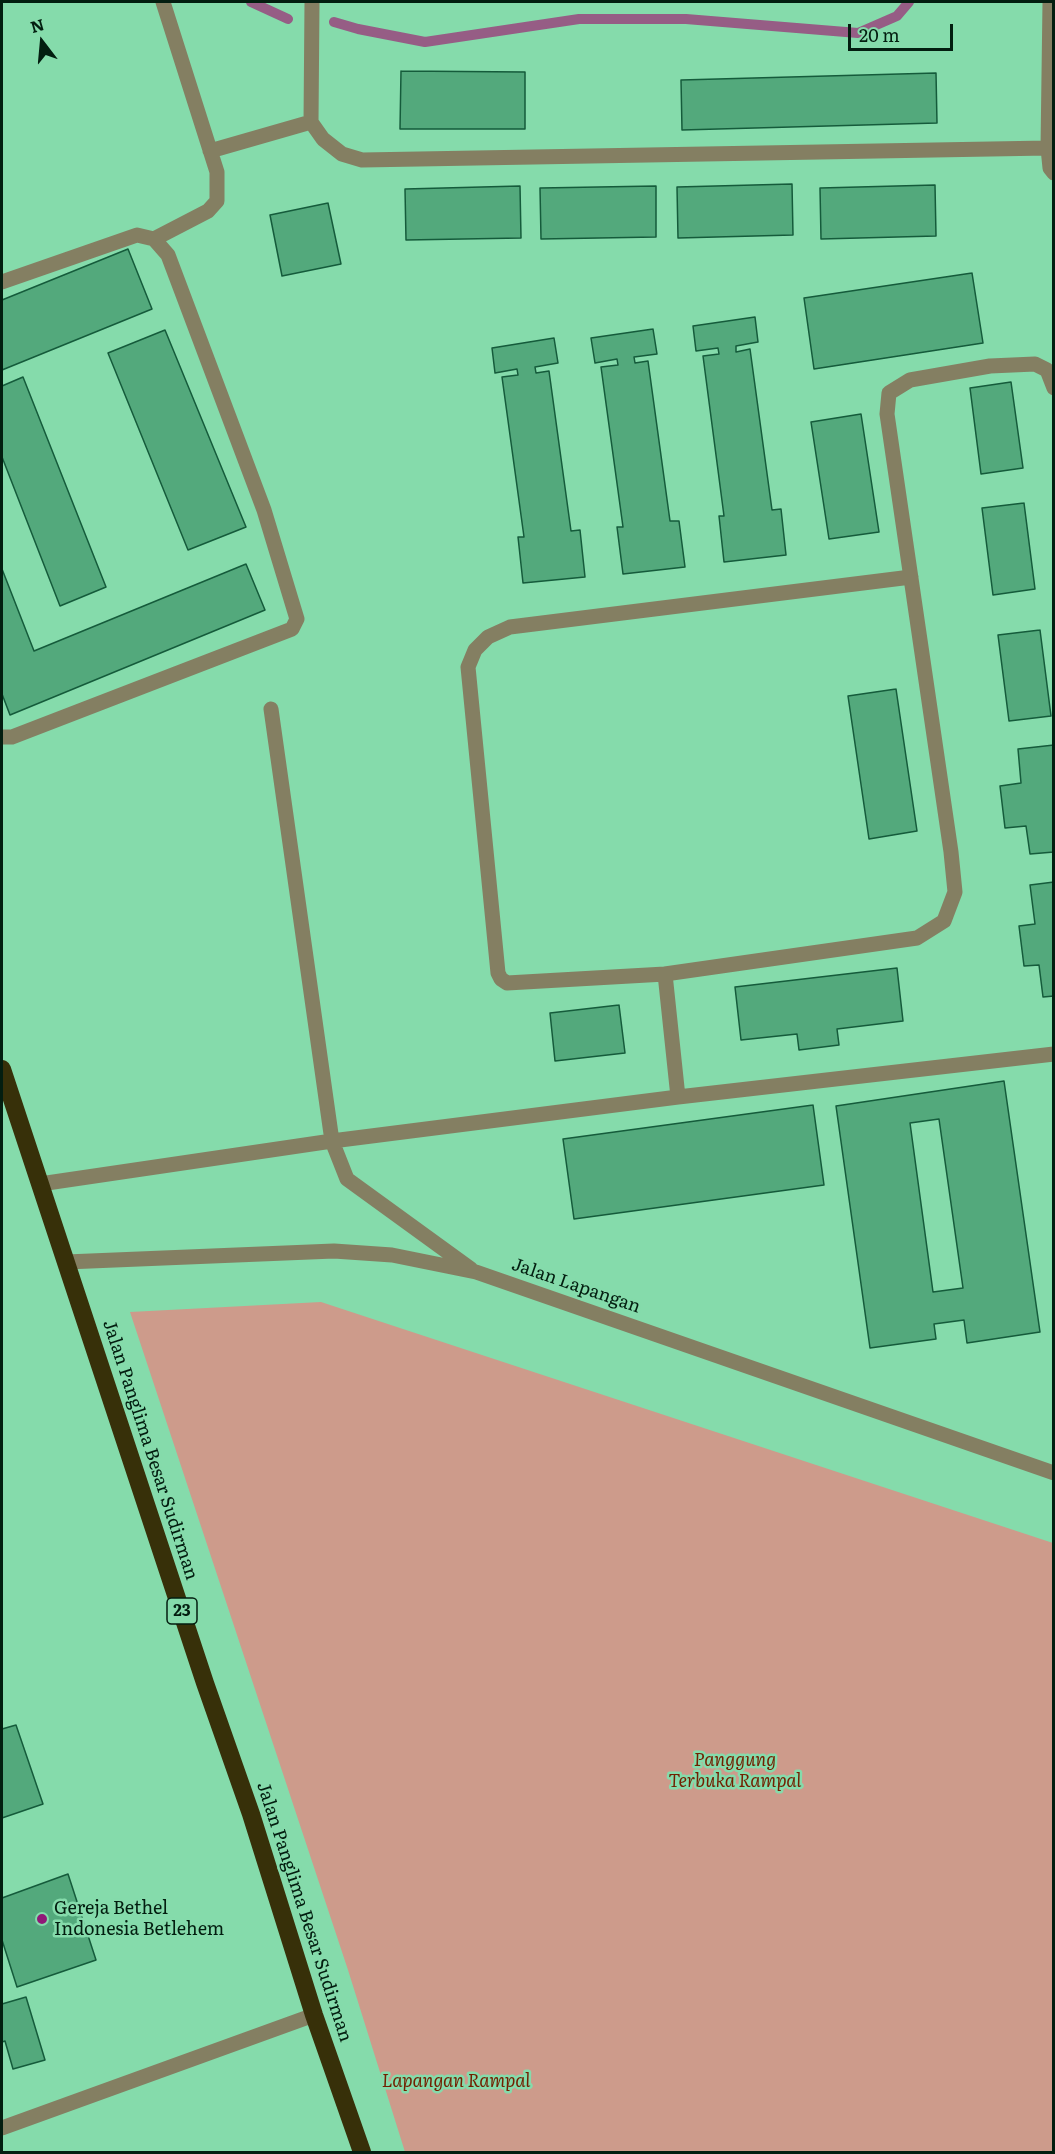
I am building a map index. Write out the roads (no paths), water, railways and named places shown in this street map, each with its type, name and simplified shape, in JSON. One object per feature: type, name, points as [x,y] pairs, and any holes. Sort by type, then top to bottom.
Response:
[{"type":"highway","name":"Jalan Panglima Besar Sudirman","points":[[2,1069],[205,1683],[251,1814],[314,2015],[362,2152]]},
{"type":"street","points":[[154,239],[208,211],[217,201],[217,172],[163,2]]},
{"type":"street","points":[[312,2],[310,122],[323,139],[342,154],[362,160],[1048,148]]},
{"type":"street","points":[[1050,2],[1048,148],[1050,168],[1053,172]]},
{"type":"street","points":[[210,151],[310,122]]},
{"type":"street","points":[[2,282],[137,235],[154,239],[168,255],[181,288],[264,510],[297,619],[292,629],[12,737],[2,737]]},
{"type":"street","points":[[911,577],[510,627],[488,637],[475,650],[468,667],[498,973],[501,979],[507,983],[665,974],[917,938],[944,921],[955,892],[911,577],[887,414],[889,393],[910,380],[990,366],[1035,364],[1047,370],[1053,388]]},
{"type":"street","points":[[271,709],[332,1141],[347,1179],[476,1272]]},
{"type":"street","points":[[665,974],[678,1097]]},
{"type":"street","points":[[40,1184],[332,1141],[678,1097],[1053,1054]]},
{"type":"street","name":"Jalan Lapangan","points":[[66,1262],[334,1251],[392,1255],[476,1272],[1053,1473]]},
{"type":"street","points":[[2,2128],[314,2015]]},
{"type":"waterway","points":[[251,2],[288,19]]},
{"type":"waterway","points":[[334,22],[425,42],[579,19],[686,19],[858,33],[897,16],[909,2]]},
{"type":"place","name":"Gereja Bethel Indonesia Betlehem","points":[[42,1919]]},
{"type":"park label","name":"Panggung Terbuka Rampal","points":[[735,1771]]},
{"type":"park label","name":"Lapangan Rampal","points":[[456,2082]]}]
